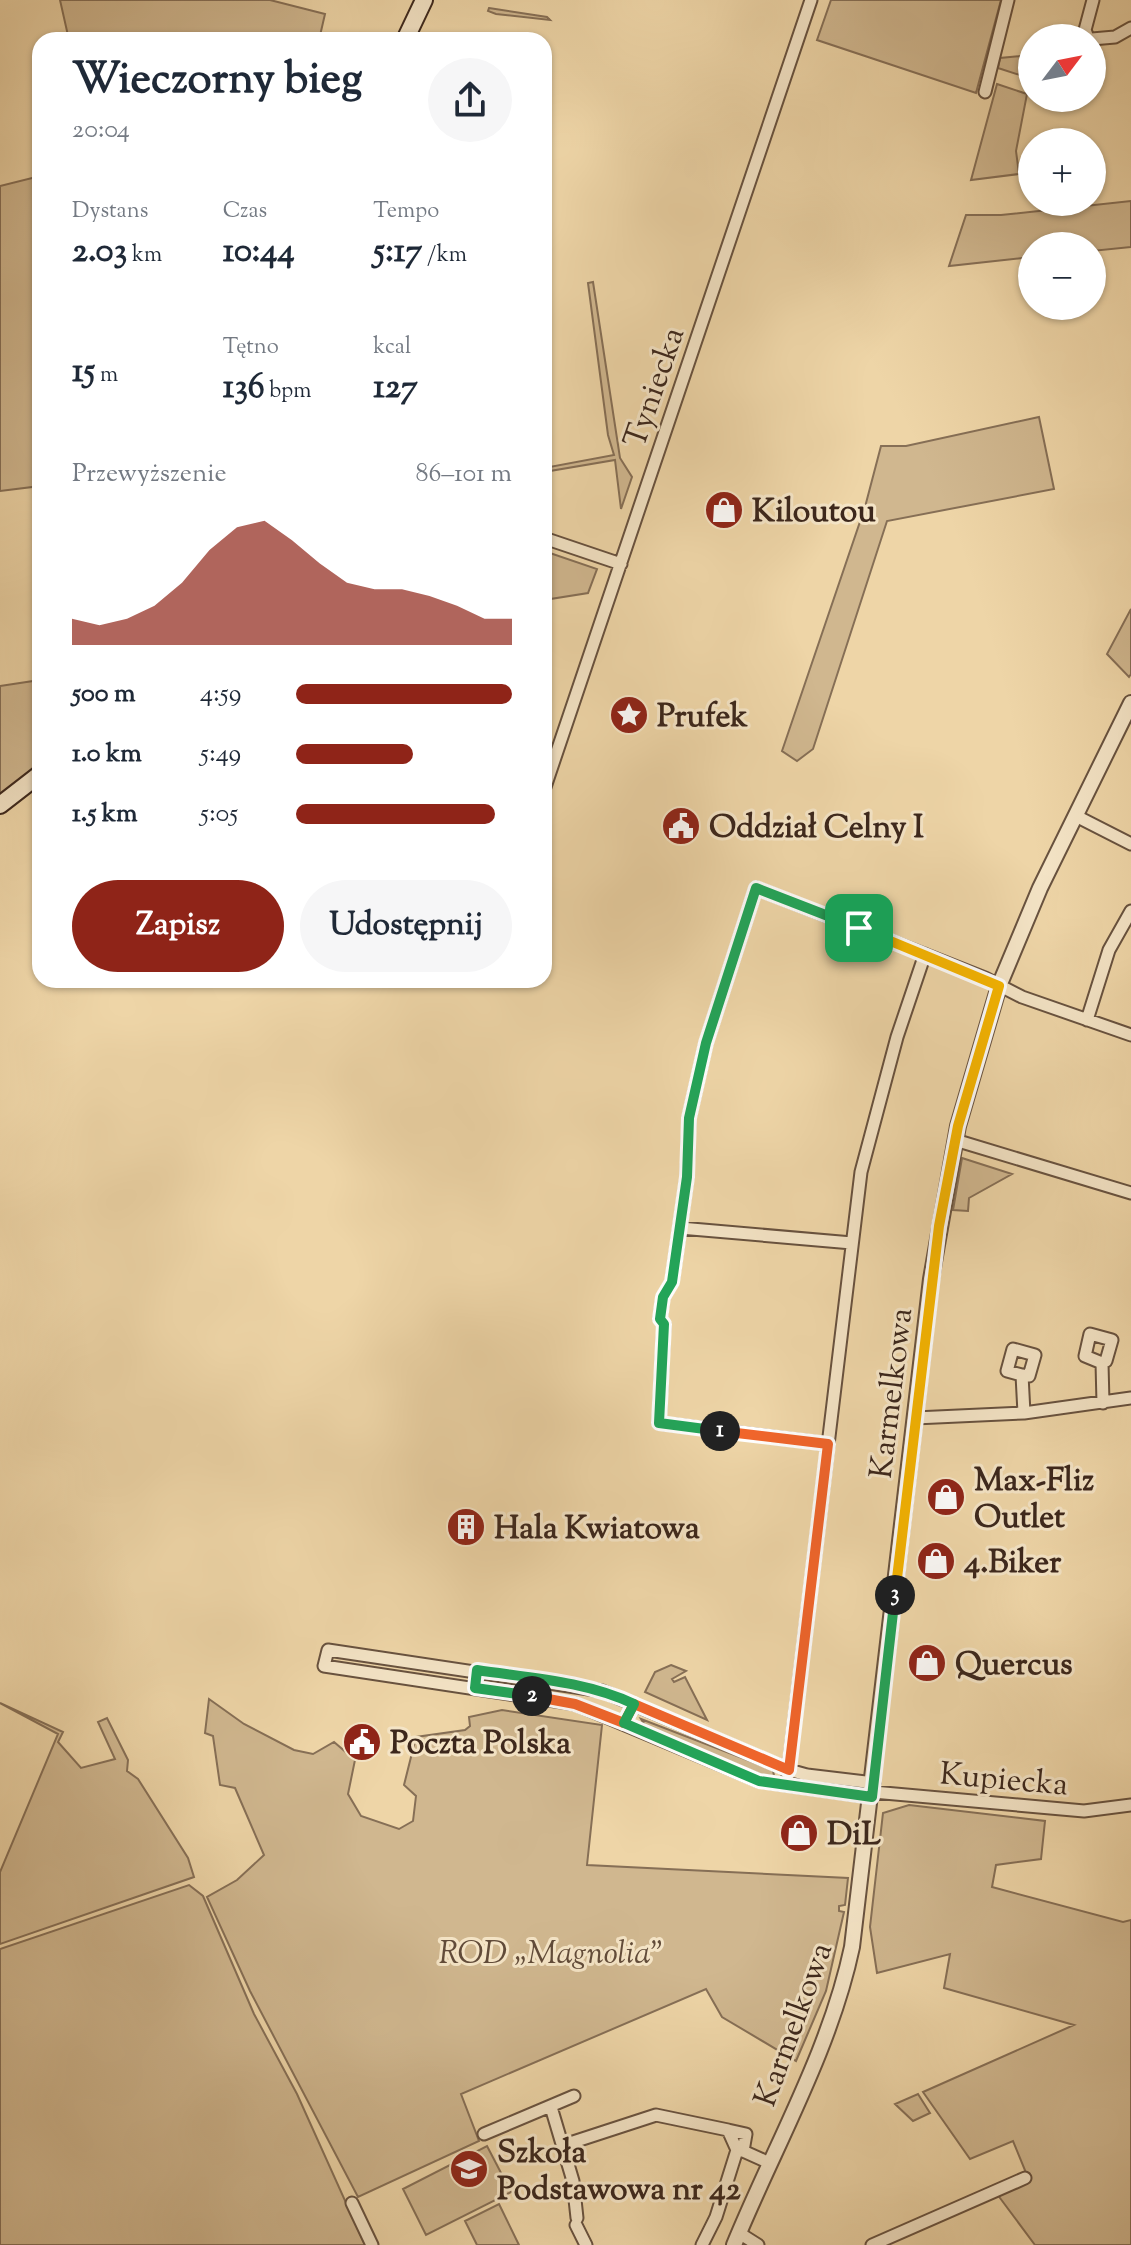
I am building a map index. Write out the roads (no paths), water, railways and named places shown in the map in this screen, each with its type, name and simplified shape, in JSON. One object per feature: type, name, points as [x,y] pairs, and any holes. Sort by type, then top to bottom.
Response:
[{"type":"main road","points":[[409,32],[424,0]]},
{"type":"main road","points":[[0,805],[32,780]]},
{"type":"street","name":"Tyniecka","points":[[552,767],[811,0]]},
{"type":"street","points":[[985,92],[1008,0]]},
{"type":"street","points":[[1087,24],[1093,0]]},
{"type":"street","points":[[1106,38],[1115,37],[1131,28]]},
{"type":"street","points":[[552,541],[621,564]]},
{"type":"street","name":"Karmelkowa","points":[[737,2239],[817,2054],[846,1974],[873,1791],[931,1279],[955,1140],[999,986],[1131,703]]},
{"type":"street","points":[[1076,816],[1131,844]]},
{"type":"street","points":[[828,1444],[659,1423],[665,1362],[664,1324],[660,1319],[663,1297],[672,1282],[680,1228],[689,1118],[706,1043],[756,888],[999,986],[1131,1035]]},
{"type":"street","points":[[1087,1020],[1109,950],[1131,911]]},
{"type":"street","points":[[788,1786],[861,1172],[874,1117],[925,954]]},
{"type":"street","points":[[955,1140],[1131,1193]]},
{"type":"street","points":[[680,1228],[852,1243]]},
{"type":"street","points":[[1102,1363],[1103,1403]]},
{"type":"street","points":[[1022,1375],[1024,1413]]},
{"type":"street","points":[[915,1418],[1024,1413],[1131,1398]]},
{"type":"street","points":[[328,1650],[570,1683],[634,1704],[789,1770],[873,1791],[788,1786],[735,1773],[575,1704],[324,1666],[328,1650]]},
{"type":"street","points":[[436,1683],[438,1665]]},
{"type":"street","points":[[475,1688],[477,1670]]},
{"type":"street","points":[[624,1723],[634,1704]]},
{"type":"street","name":"Kupiecka","points":[[873,1791],[1084,1811],[1131,1805]]},
{"type":"street","points":[[484,2134],[574,2096]]},
{"type":"street","points":[[551,2107],[564,2145],[577,2222],[586,2245]]},
{"type":"street","points":[[564,2145],[656,2115],[728,2130],[740,2151],[763,2160]]},
{"type":"street","points":[[702,2245],[716,2217],[740,2151]]},
{"type":"street","points":[[872,2245],[1025,2178]]},
{"type":"street","points":[[352,2203],[372,2245]]},
{"type":"street","points":[[737,2239],[758,2245]]},
{"type":"place","name":"Kiloutou","points":[[724,510]]},
{"type":"place","name":"Prufek","points":[[629,715]]},
{"type":"place","name":"Oddział Celny I","points":[[681,826]]},
{"type":"place","name":"Max-Fliz Outlet","points":[[946,1497]]},
{"type":"place","name":"Hala Kwiatowa","points":[[466,1527]]},
{"type":"place","name":"4.Biker","points":[[936,1561]]},
{"type":"place","name":"Quercus","points":[[927,1663]]},
{"type":"place","name":"Poczta Polska","points":[[362,1742]]},
{"type":"place","name":"DiL","points":[[799,1833]]},
{"type":"place","name":"Szkoła Podstawowa nr 42","points":[[469,2169]]},
{"type":"park label","name":"ROD „Magnolia”","points":[[551,1952]]}]
